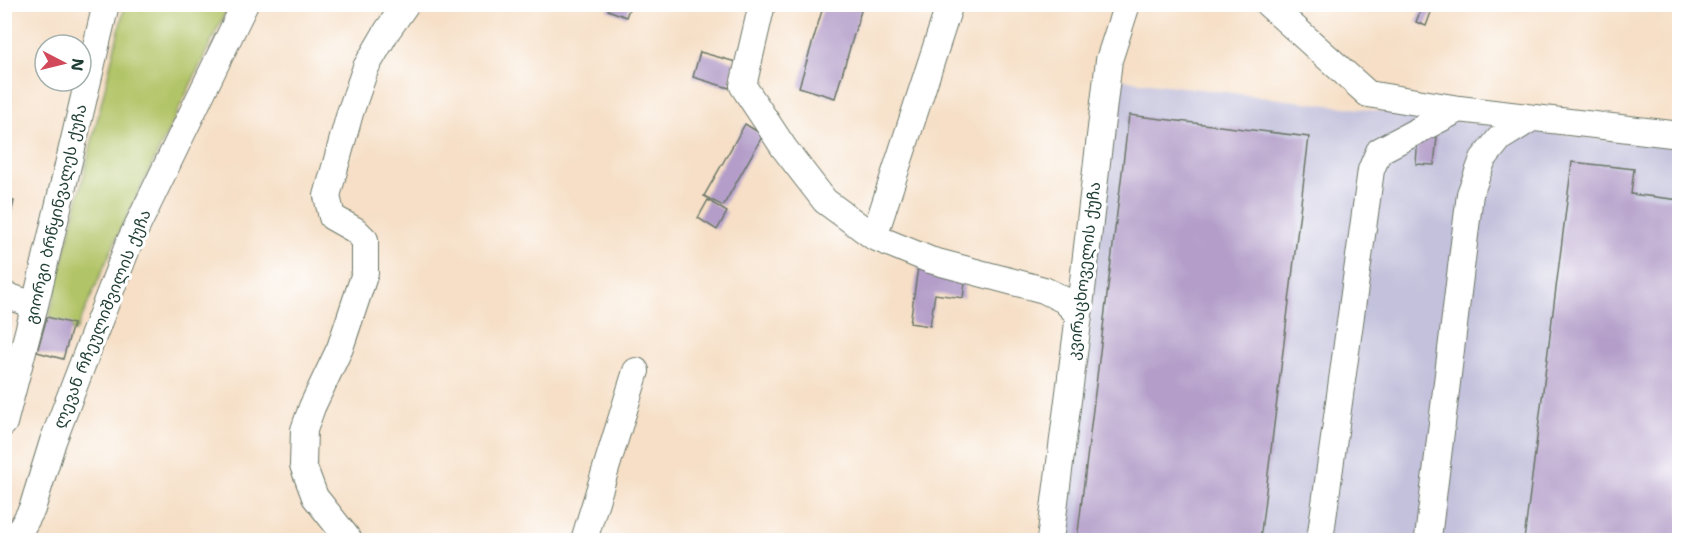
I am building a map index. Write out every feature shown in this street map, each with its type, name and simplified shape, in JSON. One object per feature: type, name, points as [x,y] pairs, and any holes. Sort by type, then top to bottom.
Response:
[{"type":"street","name":"გიორგი ბრწყინვალეს ქუჩა","points":[[4,423],[35,304],[106,4]]},
{"type":"street","name":"ლევან რჩეულიშვილის ქუჩა","points":[[15,540],[32,509],[52,441],[129,243],[245,4]]},
{"type":"street","points":[[349,540],[315,497],[303,465],[304,429],[340,348],[365,273],[365,240],[355,230],[332,217],[327,196],[366,67],[406,4]]},
{"type":"street","points":[[762,4],[743,86],[784,148],[825,201],[874,237],[930,260],[1044,290],[1064,300],[1079,315]]},
{"type":"street","points":[[874,237],[950,4]]},
{"type":"street","name":"კვირაცხოველის ქუჩა","points":[[1050,540],[1109,60],[1127,4]]},
{"type":"street","points":[[1268,4],[1368,94],[1459,109],[1680,135]]},
{"type":"street","points":[[1320,540],[1371,171],[1379,151],[1459,109]]},
{"type":"street","points":[[1428,538],[1470,194],[1483,159],[1500,138],[1532,118]]},
{"type":"street","points":[[4,295],[35,304]]},
{"type":"street","points":[[585,540],[636,371]]},
{"type":"shaded area","points":[[1117,79],[1679,148],[1679,540],[1060,540]]},
{"type":"green space","points":[[125,5],[229,5],[117,237],[76,331],[48,323]]},
{"type":"building","points":[[610,4],[631,4],[626,17],[608,10]]},
{"type":"building","points":[[824,4],[863,4],[835,98],[799,87]]},
{"type":"building","points":[[1423,4],[1434,4],[1426,26],[1416,22]]},
{"type":"building","points":[[700,52],[736,62],[729,88],[693,77]]},
{"type":"building","points":[[1129,115],[1309,137],[1260,540],[1077,540]]},
{"type":"building","points":[[745,124],[763,135],[723,206],[704,196]]},
{"type":"building","points":[[1418,135],[1437,137],[1434,165],[1416,164]]},
{"type":"building","points":[[1572,162],[1634,169],[1631,194],[1680,200],[1680,540],[1524,540]]},
{"type":"building","points":[[4,199],[14,201],[5,238],[4,238]]},
{"type":"building","points":[[708,200],[727,212],[717,230],[698,218]]},
{"type":"building","points":[[918,267],[966,274],[963,298],[935,294],[930,326],[910,323]]},
{"type":"building","points":[[47,317],[73,324],[63,359],[37,352]]}]
